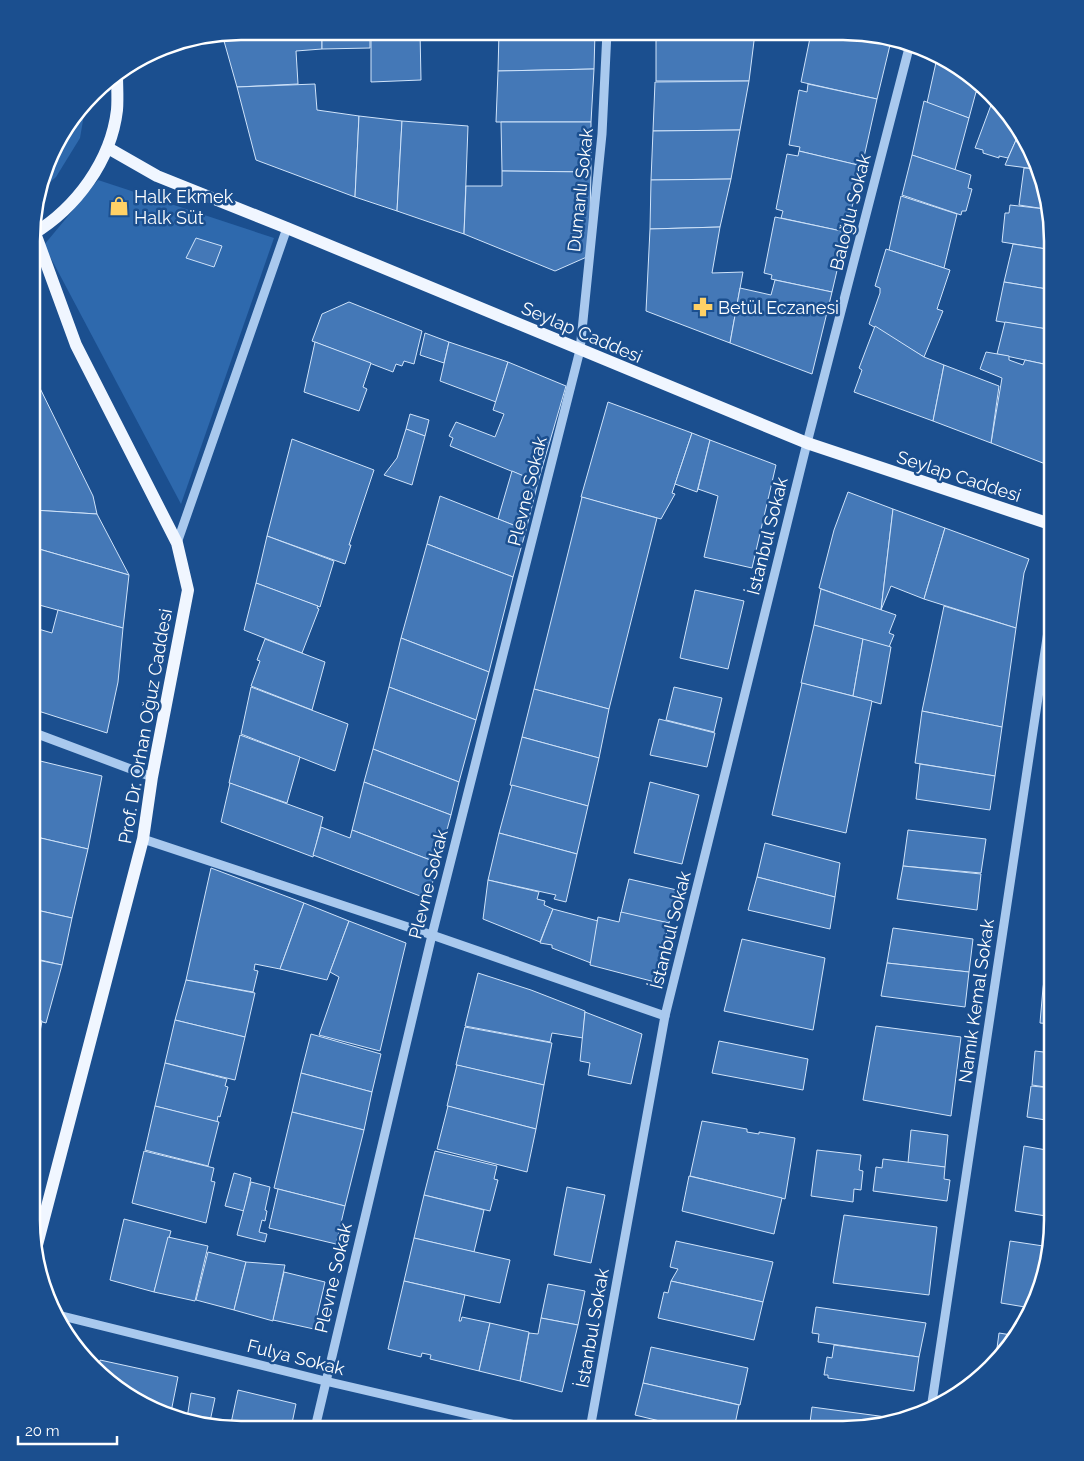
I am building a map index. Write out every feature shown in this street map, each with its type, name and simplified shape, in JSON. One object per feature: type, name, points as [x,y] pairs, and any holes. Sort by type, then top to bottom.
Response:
[{"type":"main road","points":[[40,228],[79,197],[108,148],[117,110],[117,83]]},
{"type":"main road","name":"Seylap Caddesi","points":[[108,148],[157,176],[807,443],[1044,522]]},
{"type":"main road","name":"Prof. Dr. Orhan Oğuz Caddesi","points":[[40,249],[76,345],[177,543],[188,590],[152,777],[143,839],[40,1233]]},
{"type":"street","name":"Dumanlı Sokak","points":[[580,350],[602,134],[607,40]]},
{"type":"street","name":"Baloğlu Sokak","points":[[807,443],[908,51]]},
{"type":"street","points":[[177,543],[287,228]]},
{"type":"street","name":"Plevne Sokak","points":[[316,1421],[432,935],[580,350]]},
{"type":"street","name":"İstanbul Sokak","points":[[591,1421],[665,1016],[807,443]]},
{"type":"street","name":"Namık Kemal Sokak","points":[[932,1400],[1044,658]]},
{"type":"street","points":[[40,735],[152,777]]},
{"type":"street","points":[[143,839],[432,935],[665,1016]]},
{"type":"street","name":"Fulya Sokak","points":[[65,1317],[325,1381],[498,1421]]},
{"type":"shaded area","points":[[84,116],[80,138],[56,177],[49,183],[55,164],[67,140]]},
{"type":"shaded area","points":[[98,180],[274,238],[181,504],[44,245]]},
{"type":"building","points":[[322,40],[322,49],[296,51],[298,84],[237,87],[224,41]]},
{"type":"building","points":[[322,40],[370,40],[370,48],[322,49]]},
{"type":"building","points":[[371,40],[420,40],[421,80],[371,82]]},
{"type":"building","points":[[499,40],[595,40],[594,69],[498,71]]},
{"type":"building","points":[[656,40],[754,40],[749,81],[656,81]]},
{"type":"building","points":[[810,40],[856,40],[890,46],[877,99],[801,82]]},
{"type":"building","points":[[936,63],[955,74],[979,93],[976,92],[969,118],[927,103]]},
{"type":"building","points":[[594,69],[591,122],[496,122],[498,71]]},
{"type":"building","points":[[749,81],[740,130],[653,131],[655,82]]},
{"type":"building","points":[[315,84],[317,110],[359,116],[355,197],[256,160],[237,87]]},
{"type":"building","points":[[808,84],[877,99],[862,166],[799,151],[800,147],[789,145],[799,90],[807,92]]},
{"type":"building","points":[[924,101],[969,118],[955,170],[912,155]]},
{"type":"building","points":[[991,105],[1016,139],[1008,158],[999,156],[999,158],[983,153],[983,150],[975,148]]},
{"type":"building","points":[[359,116],[402,121],[397,211],[355,197]]},
{"type":"building","points":[[402,121],[468,126],[464,234],[397,211]]},
{"type":"building","points":[[501,122],[591,122],[591,172],[502,171]]},
{"type":"building","points":[[740,130],[731,179],[651,180],[653,131]]},
{"type":"building","points":[[1016,139],[1030,168],[1005,165]]},
{"type":"building","points":[[799,151],[862,166],[846,232],[781,218],[783,211],[776,209],[787,154],[798,156]]},
{"type":"building","points":[[912,155],[971,175],[968,188],[972,189],[966,211],[962,211],[961,215],[902,195]]},
{"type":"building","points":[[1024,168],[1031,169],[1041,208],[1019,205]]},
{"type":"building","points":[[502,171],[591,172],[589,256],[555,271],[464,234],[466,186],[502,186]]},
{"type":"building","points":[[731,179],[720,227],[650,229],[651,180]]},
{"type":"building","points":[[901,196],[957,214],[944,268],[889,250]]},
{"type":"building","points":[[1010,205],[1041,209],[1044,228],[1044,249],[1002,242],[1005,213],[1009,213]]},
{"type":"building","points":[[775,217],[846,232],[832,292],[771,279],[772,275],[764,273]]},
{"type":"building","points":[[720,227],[712,273],[743,272],[730,343],[646,311],[650,229]]},
{"type":"building","points":[[196,238],[222,246],[214,267],[186,258]]},
{"type":"building","points":[[1013,244],[1044,249],[1044,289],[1004,282]]},
{"type":"building","points":[[886,249],[950,270],[937,309],[943,311],[924,357],[869,324],[880,293],[880,288],[875,286]]},
{"type":"building","points":[[775,280],[832,292],[812,374],[730,343],[740,288],[771,295]]},
{"type":"building","points":[[1004,282],[1044,289],[1044,329],[996,321]]},
{"type":"building","points":[[349,302],[422,331],[414,364],[404,361],[402,366],[396,364],[393,372],[312,341],[322,314]]},
{"type":"building","points":[[1005,322],[1044,328],[1044,364],[997,354]]},
{"type":"building","points":[[875,326],[924,357],[944,365],[933,421],[854,392],[862,370],[859,368]]},
{"type":"building","points":[[425,333],[449,342],[444,363],[420,355]]},
{"type":"building","points":[[315,342],[371,363],[363,387],[367,389],[359,411],[304,392]]},
{"type":"building","points":[[449,342],[508,362],[496,402],[440,381]]},
{"type":"building","points":[[986,352],[1009,356],[1009,360],[1023,365],[1025,360],[1044,364],[1044,463],[991,443],[1002,378],[980,369]]},
{"type":"building","points":[[508,362],[566,386],[538,482],[450,446],[453,438],[449,436],[456,422],[495,437],[504,414],[493,410]]},
{"type":"building","points":[[944,365],[999,386],[991,443],[933,421]]},
{"type":"building","points":[[40,388],[93,496],[97,514],[40,510]]},
{"type":"building","points":[[608,402],[692,433],[672,493],[675,494],[661,519],[581,497]]},
{"type":"building","points":[[410,414],[429,420],[425,436],[406,429]]},
{"type":"building","points":[[406,429],[425,436],[412,485],[384,475],[397,458]]},
{"type":"building","points":[[692,433],[710,440],[697,492],[675,484]]},
{"type":"building","points":[[292,439],[374,470],[349,545],[351,545],[345,564],[267,536]]},
{"type":"building","points":[[710,440],[776,465],[752,568],[704,557],[718,496],[698,489]]},
{"type":"building","points":[[512,471],[538,482],[526,530],[498,519]]},
{"type":"building","points":[[848,492],[893,509],[881,610],[819,588],[834,530]]},
{"type":"building","points":[[440,496],[526,530],[513,577],[427,544]]},
{"type":"building","points":[[582,497],[657,518],[609,709],[534,689]]},
{"type":"building","points":[[893,509],[945,528],[924,599],[891,586],[881,610]]},
{"type":"building","points":[[40,510],[97,514],[129,575],[40,549]]},
{"type":"building","points":[[945,528],[1029,559],[1024,573],[1016,628],[924,599]]},
{"type":"building","points":[[267,536],[334,561],[320,607],[256,583]]},
{"type":"building","points":[[427,544],[513,577],[489,672],[401,638]]},
{"type":"building","points":[[40,549],[129,575],[123,628],[40,605]]},
{"type":"building","points":[[256,583],[318,606],[317,608],[319,609],[302,653],[244,630]]},
{"type":"building","points":[[821,589],[896,615],[889,633],[894,635],[889,647],[814,625]]},
{"type":"building","points":[[695,590],[744,601],[728,669],[680,658]]},
{"type":"building","points":[[944,606],[1016,628],[1002,727],[922,711]]},
{"type":"building","points":[[58,610],[123,628],[118,682],[107,733],[40,712],[40,629],[52,633]]},
{"type":"building","points":[[814,625],[863,639],[853,696],[801,683]]},
{"type":"building","points":[[401,638],[489,672],[476,720],[389,687]]},
{"type":"building","points":[[265,639],[325,662],[312,710],[251,686],[260,661],[257,660]]},
{"type":"building","points":[[863,639],[891,647],[881,704],[853,696]]},
{"type":"building","points":[[802,683],[872,701],[846,833],[772,815]]},
{"type":"building","points":[[251,687],[348,724],[335,771],[241,734]]},
{"type":"building","points":[[389,687],[476,720],[459,782],[373,749]]},
{"type":"building","points":[[674,687],[722,698],[714,732],[666,720]]},
{"type":"building","points":[[534,689],[609,709],[599,758],[522,737]]},
{"type":"building","points":[[922,711],[1002,727],[995,776],[915,763]]},
{"type":"building","points":[[659,719],[715,733],[707,767],[650,755]]},
{"type":"building","points":[[240,735],[300,757],[287,803],[229,783]]},
{"type":"building","points":[[522,737],[599,758],[588,806],[510,785]]},
{"type":"building","points":[[373,749],[459,782],[451,815],[364,782]]},
{"type":"building","points":[[40,761],[102,776],[88,849],[40,838]]},
{"type":"building","points":[[920,764],[995,776],[990,810],[916,799]]},
{"type":"building","points":[[364,782],[451,815],[438,863],[352,830]]},
{"type":"building","points":[[650,782],[699,795],[682,864],[634,853]]},
{"type":"building","points":[[230,783],[323,817],[313,857],[221,822]]},
{"type":"building","points":[[512,785],[588,806],[577,854],[499,833]]},
{"type":"building","points":[[321,827],[350,838],[352,830],[438,863],[428,899],[313,855]]},
{"type":"building","points":[[908,830],[986,839],[981,873],[903,866]]},
{"type":"building","points":[[499,833],[577,854],[566,902],[554,899],[556,895],[488,880]]},
{"type":"building","points":[[40,838],[88,849],[72,918],[40,911]]},
{"type":"building","points":[[765,843],[840,863],[835,897],[757,877]]},
{"type":"building","points":[[903,866],[981,874],[977,910],[897,899]]},
{"type":"building","points":[[211,868],[304,903],[280,969],[255,964],[254,970],[258,971],[253,992],[186,980]]},
{"type":"building","points":[[757,877],[835,897],[830,929],[748,910]]},
{"type":"building","points":[[629,879],[677,890],[669,923],[621,913]]},
{"type":"building","points":[[488,880],[539,892],[537,899],[545,901],[544,905],[553,909],[540,942],[483,919]]},
{"type":"building","points":[[304,903],[349,921],[327,980],[280,969]]},
{"type":"building","points":[[553,909],[598,921],[591,963],[552,948],[552,945],[540,943]]},
{"type":"building","points":[[40,911],[72,918],[62,965],[40,960]]},
{"type":"building","points":[[621,912],[669,923],[655,982],[590,965],[598,917],[619,922]]},
{"type":"building","points":[[349,921],[406,943],[380,1051],[319,1035],[339,977],[330,972]]},
{"type":"building","points":[[893,928],[973,939],[969,972],[887,963]]},
{"type":"building","points":[[742,939],[825,958],[813,1030],[724,1011]]},
{"type":"building","points":[[40,961],[62,965],[46,1023],[40,1021]]},
{"type":"building","points":[[887,963],[969,972],[965,1007],[881,996]]},
{"type":"building","points":[[478,973],[531,990],[585,1011],[583,1038],[552,1033],[550,1042],[465,1026]]},
{"type":"building","points":[[186,980],[255,993],[245,1037],[175,1020]]},
{"type":"building","points":[[1043,988],[1044,1023],[1040,1023]]},
{"type":"building","points":[[585,1012],[642,1034],[631,1084],[588,1075],[590,1063],[580,1061]]},
{"type":"building","points":[[175,1020],[245,1037],[235,1080],[165,1063]]},
{"type":"building","points":[[876,1026],[961,1037],[951,1116],[863,1100]]},
{"type":"building","points":[[465,1027],[552,1043],[544,1085],[456,1065]]},
{"type":"building","points":[[311,1034],[381,1054],[372,1092],[301,1073]]},
{"type":"building","points":[[719,1041],[808,1059],[803,1090],[712,1073]]},
{"type":"building","points":[[1035,1051],[1044,1052],[1044,1087],[1032,1085]]},
{"type":"building","points":[[165,1063],[227,1079],[225,1086],[228,1087],[217,1122],[155,1106]]},
{"type":"building","points":[[457,1065],[544,1085],[536,1129],[447,1106]]},
{"type":"building","points":[[301,1073],[372,1092],[364,1130],[292,1112]]},
{"type":"building","points":[[1031,1086],[1044,1087],[1044,1120],[1027,1117]]},
{"type":"building","points":[[155,1106],[219,1122],[208,1166],[145,1150]]},
{"type":"building","points":[[448,1106],[536,1129],[527,1172],[437,1149]]},
{"type":"building","points":[[292,1112],[364,1130],[345,1206],[274,1188]]},
{"type":"building","points":[[702,1121],[747,1129],[747,1132],[795,1138],[785,1199],[690,1176]]},
{"type":"building","points":[[911,1130],[948,1135],[945,1167],[908,1163]]},
{"type":"building","points":[[1024,1146],[1044,1150],[1044,1216],[1015,1211]]},
{"type":"building","points":[[817,1150],[861,1155],[859,1170],[863,1171],[861,1190],[854,1189],[853,1202],[811,1196]]},
{"type":"building","points":[[144,1151],[214,1168],[211,1181],[215,1182],[206,1223],[132,1203]]},
{"type":"building","points":[[435,1151],[497,1166],[494,1179],[498,1180],[490,1211],[424,1195]]},
{"type":"building","points":[[883,1159],[945,1167],[944,1179],[950,1180],[947,1201],[873,1191],[876,1167],[882,1168]]},
{"type":"building","points":[[234,1173],[251,1178],[244,1211],[225,1206]]},
{"type":"building","points":[[689,1176],[782,1198],[774,1234],[682,1211]]},
{"type":"building","points":[[251,1182],[270,1187],[265,1210],[267,1211],[265,1221],[262,1220],[259,1232],[267,1234],[265,1242],[237,1235]]},
{"type":"building","points":[[567,1187],[605,1195],[591,1263],[554,1255]]},
{"type":"building","points":[[278,1189],[345,1206],[336,1244],[269,1228]]},
{"type":"building","points":[[424,1195],[484,1210],[474,1252],[414,1238]]},
{"type":"building","points":[[844,1215],[937,1227],[929,1295],[833,1283]]},
{"type":"building","points":[[124,1219],[171,1231],[154,1292],[110,1280]]},
{"type":"building","points":[[168,1237],[208,1246],[195,1301],[154,1292]]},
{"type":"building","points":[[414,1238],[510,1260],[500,1303],[404,1281]]},
{"type":"building","points":[[676,1241],[773,1262],[763,1302],[671,1281],[678,1269],[670,1267]]},
{"type":"building","points":[[1010,1241],[1042,1246],[1037,1272],[1024,1307],[1001,1303]]},
{"type":"building","points":[[208,1252],[246,1262],[234,1310],[196,1300]]},
{"type":"building","points":[[246,1262],[285,1265],[273,1321],[234,1310]]},
{"type":"building","points":[[284,1272],[325,1282],[314,1329],[273,1320]]},
{"type":"building","points":[[404,1281],[465,1295],[459,1321],[461,1321],[462,1317],[490,1323],[479,1371],[430,1359],[431,1355],[422,1353],[421,1357],[388,1349]]},
{"type":"building","points":[[671,1281],[763,1302],[754,1340],[658,1318],[664,1292],[668,1293]]},
{"type":"building","points":[[548,1284],[585,1291],[578,1325],[541,1318]]},
{"type":"building","points":[[816,1307],[926,1323],[919,1357],[818,1342],[819,1334],[812,1333]]},
{"type":"building","points":[[541,1318],[578,1325],[562,1392],[520,1381],[529,1333],[538,1334]]},
{"type":"building","points":[[490,1323],[529,1332],[520,1381],[479,1371]]},
{"type":"building","points":[[999,1333],[1008,1334],[1003,1342],[997,1350]]},
{"type":"building","points":[[834,1345],[919,1357],[914,1391],[828,1378],[828,1375],[824,1375],[827,1357],[832,1358]]},
{"type":"building","points":[[651,1347],[748,1368],[740,1405],[643,1383]]},
{"type":"building","points":[[100,1360],[178,1377],[172,1409],[129,1387],[100,1363]]},
{"type":"building","points":[[643,1383],[739,1405],[736,1421],[660,1421],[635,1415]]},
{"type":"building","points":[[238,1390],[296,1404],[292,1421],[231,1421]]},
{"type":"building","points":[[191,1393],[215,1398],[211,1418],[188,1414]]},
{"type":"building","points":[[812,1407],[884,1417],[856,1421],[810,1421]]},
{"type":"place","name":"Halk Ekmek Halk Süt","points":[[119,206]]},
{"type":"place","name":"Betül Eczanesi","points":[[703,307]]}]
